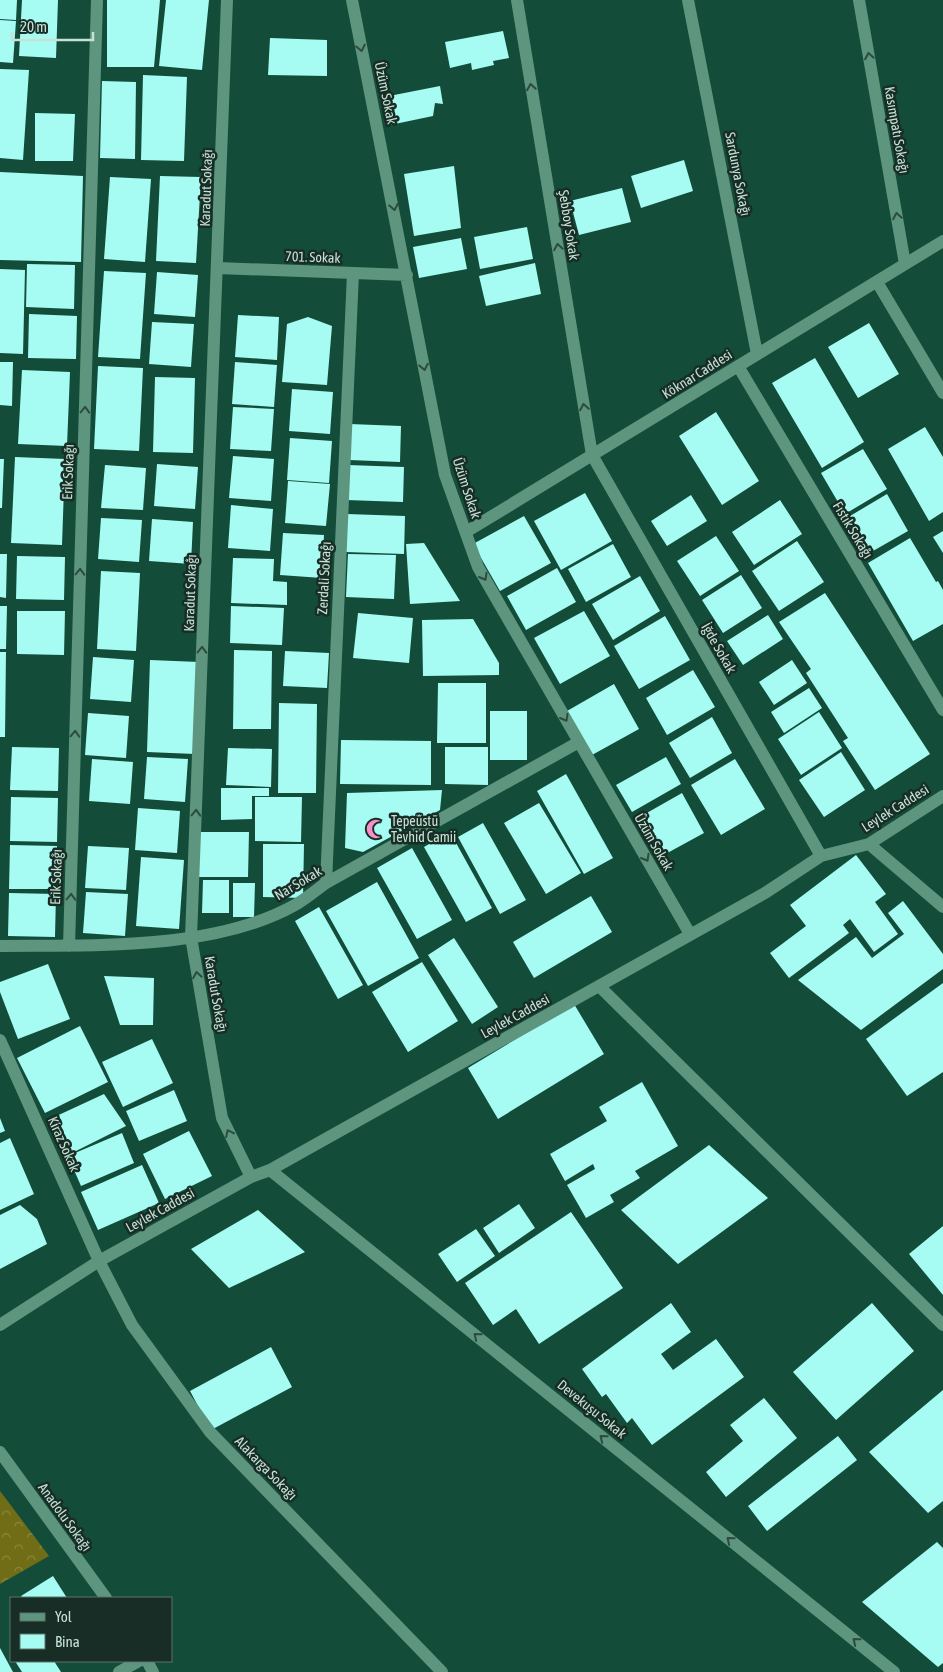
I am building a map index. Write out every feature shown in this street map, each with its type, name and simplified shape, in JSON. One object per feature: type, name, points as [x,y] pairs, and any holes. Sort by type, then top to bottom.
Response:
[{"type":"street","name":"Erik Sokağı","points":[[69,946],[97,0]]},
{"type":"street","name":"Karadut Sokağı","points":[[227,0],[191,936],[222,1118],[251,1177]]},
{"type":"street","name":"Üzüm Sokak","points":[[352,0],[445,475],[478,567],[690,934]]},
{"type":"street","name":"Şebboy Sokak","points":[[517,0],[592,456]]},
{"type":"street","name":"Sardunya Sokağı","points":[[688,0],[757,354]]},
{"type":"street","name":"Kasımpatı Sokağı","points":[[859,0],[905,264]]},
{"type":"street","name":"Köknar Caddesi","points":[[466,532],[943,241]]},
{"type":"street","name":"701. Sokak","points":[[218,268],[407,275]]},
{"type":"street","name":"Zerdali Sokağı","points":[[326,883],[353,273]]},
{"type":"street","points":[[876,282],[943,393]]},
{"type":"street","name":"Fıstık Sokağı","points":[[738,366],[943,710]]},
{"type":"street","name":"İğde Sokak","points":[[592,456],[821,856]]},
{"type":"street","name":"Nar Sokak","points":[[0,946],[118,945],[239,928],[294,905],[326,883],[580,742]]},
{"type":"street","name":"Leylek Caddesi","points":[[0,1325],[100,1261],[251,1177],[270,1170],[599,986],[764,893],[821,856],[869,844],[943,796]]},
{"type":"street","points":[[869,844],[943,907]]},
{"type":"street","points":[[599,986],[943,1325]]},
{"type":"street","name":"Kiraz Sokak","points":[[0,1040],[100,1261]]},
{"type":"street","name":"Devekuşu Sokak","points":[[270,1170],[894,1672]]},
{"type":"street","name":"Alakarga Sokağı","points":[[100,1261],[132,1325],[210,1432],[442,1672]]},
{"type":"street","name":"Anadolu Sokağı","points":[[0,1452],[105,1597]]},
{"type":"street","points":[[119,1672],[138,1662]]},
{"type":"green space","points":[[0,1491],[49,1556],[0,1584]]},
{"type":"building","points":[[0,0],[17,0],[16,20],[0,19]]},
{"type":"building","points":[[22,0],[58,0],[56,58],[19,56]]},
{"type":"building","points":[[107,0],[160,0],[154,67],[107,67]]},
{"type":"building","points":[[166,0],[209,0],[202,70],[159,66]]},
{"type":"building","points":[[0,20],[16,21],[13,63],[0,62]]},
{"type":"building","points":[[503,31],[509,58],[493,61],[494,65],[472,70],[471,63],[450,68],[445,42]]},
{"type":"building","points":[[270,38],[327,40],[327,76],[268,75]]},
{"type":"building","points":[[0,69],[29,70],[23,160],[0,158]]},
{"type":"building","points":[[143,75],[187,77],[184,161],[141,160]]},
{"type":"building","points":[[102,81],[136,82],[135,159],[100,158]]},
{"type":"building","points":[[440,86],[443,104],[435,103],[433,116],[390,125],[384,97]]},
{"type":"building","points":[[35,113],[75,114],[73,161],[35,161]]},
{"type":"building","points":[[684,160],[693,191],[641,208],[631,176]]},
{"type":"building","points":[[454,166],[461,228],[414,236],[404,174]]},
{"type":"building","points":[[0,172],[83,176],[81,262],[0,260]]},
{"type":"building","points":[[160,176],[201,177],[196,263],[156,261]]},
{"type":"building","points":[[110,177],[151,179],[145,262],[104,259]]},
{"type":"building","points":[[622,188],[631,222],[579,235],[570,201]]},
{"type":"building","points":[[527,227],[533,259],[480,269],[474,237]]},
{"type":"building","points":[[461,238],[467,269],[419,278],[413,247]]},
{"type":"building","points":[[535,263],[541,294],[486,306],[479,276]]},
{"type":"building","points":[[27,264],[75,265],[74,309],[26,307]]},
{"type":"building","points":[[0,269],[25,270],[23,354],[0,353]]},
{"type":"building","points":[[104,271],[146,273],[140,359],[98,357]]},
{"type":"building","points":[[157,272],[198,275],[195,317],[154,314]]},
{"type":"building","points":[[29,314],[77,316],[76,359],[28,358]]},
{"type":"building","points":[[238,315],[279,317],[277,360],[235,357]]},
{"type":"building","points":[[308,317],[332,326],[327,385],[282,382],[287,324]]},
{"type":"building","points":[[152,322],[194,324],[191,367],[149,364]]},
{"type":"building","points":[[869,323],[899,374],[858,398],[828,347]]},
{"type":"building","points":[[815,358],[864,442],[822,468],[772,383]]},
{"type":"building","points":[[0,362],[13,362],[12,406],[0,405]]},
{"type":"building","points":[[235,362],[277,365],[274,407],[232,404]]},
{"type":"building","points":[[98,366],[143,368],[139,451],[94,449]]},
{"type":"building","points":[[22,370],[70,372],[67,446],[18,444]]},
{"type":"building","points":[[155,377],[195,378],[193,453],[153,452]]},
{"type":"building","points":[[292,389],[333,392],[330,434],[289,431]]},
{"type":"building","points":[[233,407],[274,409],[271,451],[230,449]]},
{"type":"building","points":[[716,412],[759,481],[722,505],[679,436]]},
{"type":"building","points":[[350,424],[401,426],[400,462],[349,460]]},
{"type":"building","points":[[925,427],[943,457],[943,512],[929,521],[888,449]]},
{"type":"building","points":[[290,438],[332,441],[329,483],[287,480]]},
{"type":"building","points":[[863,449],[887,489],[845,514],[821,473]]},
{"type":"building","points":[[233,456],[274,459],[271,501],[229,498]]},
{"type":"building","points":[[15,457],[65,459],[62,545],[11,543]]},
{"type":"building","points":[[0,459],[4,459],[2,508],[0,508]]},
{"type":"building","points":[[157,464],[198,467],[195,509],[154,506]]},
{"type":"building","points":[[105,465],[146,468],[143,510],[101,508]]},
{"type":"building","points":[[348,465],[404,467],[403,502],[346,500]]},
{"type":"building","points":[[288,481],[330,484],[326,526],[285,523]]},
{"type":"building","points":[[585,493],[612,541],[561,570],[534,521]]},
{"type":"building","points":[[887,494],[908,531],[866,555],[845,519]]},
{"type":"building","points":[[691,495],[707,521],[667,546],[651,521]]},
{"type":"building","points":[[780,500],[802,534],[754,565],[732,532]]},
{"type":"building","points":[[231,505],[273,509],[270,551],[228,548]]},
{"type":"building","points":[[347,514],[405,516],[404,554],[346,552]]},
{"type":"building","points":[[524,516],[551,563],[500,591],[473,544]]},
{"type":"building","points":[[101,518],[142,520],[139,562],[98,559]]},
{"type":"building","points":[[152,519],[193,522],[191,564],[149,561]]},
{"type":"building","points":[[943,531],[943,553],[933,537]]},
{"type":"building","points":[[283,533],[324,535],[322,578],[280,575]]},
{"type":"building","points":[[716,536],[739,571],[700,596],[677,561]]},
{"type":"building","points":[[910,538],[936,582],[938,581],[943,590],[943,624],[913,641],[868,563]]},
{"type":"building","points":[[797,541],[824,582],[779,611],[752,571]]},
{"type":"building","points":[[424,543],[460,601],[410,604],[406,544]]},
{"type":"building","points":[[613,544],[631,577],[586,602],[568,569]]},
{"type":"building","points":[[0,554],[7,554],[6,598],[0,597]]},
{"type":"building","points":[[348,554],[396,555],[394,599],[346,597]]},
{"type":"building","points":[[17,556],[65,557],[64,600],[16,599]]},
{"type":"building","points":[[233,558],[274,559],[273,581],[287,582],[287,605],[231,603]]},
{"type":"building","points":[[557,568],[576,602],[526,630],[507,596]]},
{"type":"building","points":[[101,571],[140,573],[136,651],[97,649]]},
{"type":"building","points":[[741,575],[762,608],[723,633],[702,600]]},
{"type":"building","points":[[640,576],[660,611],[613,640],[592,604]]},
{"type":"building","points":[[825,593],[930,754],[875,790],[843,741],[848,738],[806,673],[811,669],[779,622]]},
{"type":"building","points":[[0,606],[7,606],[6,649],[0,649]]},
{"type":"building","points":[[231,606],[284,608],[282,645],[230,643]]},
{"type":"building","points":[[17,611],[65,611],[64,655],[17,654]]},
{"type":"building","points":[[584,611],[610,656],[560,684],[534,638]]},
{"type":"building","points":[[358,613],[413,618],[409,663],[353,658]]},
{"type":"building","points":[[768,615],[783,639],[743,665],[727,641]]},
{"type":"building","points":[[665,616],[690,660],[639,689],[614,646]]},
{"type":"building","points":[[473,619],[499,663],[499,675],[423,676],[422,620]]},
{"type":"building","points":[[234,650],[272,651],[271,729],[233,729]]},
{"type":"building","points":[[285,651],[329,653],[327,688],[283,686]]},
{"type":"building","points":[[0,652],[6,652],[5,737],[0,737]]},
{"type":"building","points":[[93,657],[134,660],[131,702],[90,699]]},
{"type":"building","points":[[150,660],[199,662],[195,754],[147,752]]},
{"type":"building","points":[[792,660],[807,683],[774,705],[759,682]]},
{"type":"building","points":[[693,670],[715,707],[667,735],[646,698]]},
{"type":"building","points":[[438,683],[486,683],[486,743],[437,743]]},
{"type":"building","points":[[614,684],[639,729],[592,755],[567,711]]},
{"type":"building","points":[[809,688],[822,708],[784,733],[771,712]]},
{"type":"building","points":[[279,703],[317,704],[316,793],[278,793]]},
{"type":"building","points":[[490,711],[527,711],[527,760],[490,760]]},
{"type":"building","points":[[819,712],[842,748],[801,775],[778,739]]},
{"type":"building","points":[[88,713],[129,716],[126,758],[85,755]]},
{"type":"building","points":[[712,717],[732,753],[690,778],[669,743]]},
{"type":"building","points":[[341,740],[431,741],[431,785],[340,784]]},
{"type":"building","points":[[12,747],[59,748],[58,791],[10,790]]},
{"type":"building","points":[[445,747],[488,747],[488,785],[445,784]]},
{"type":"building","points":[[228,748],[272,749],[271,787],[226,785]]},
{"type":"building","points":[[841,752],[865,790],[824,817],[799,780]]},
{"type":"building","points":[[147,757],[188,759],[185,802],[144,799]]},
{"type":"building","points":[[666,757],[681,784],[632,812],[616,785]]},
{"type":"building","points":[[92,759],[133,762],[130,804],[89,801]]},
{"type":"building","points":[[735,759],[765,809],[721,835],[691,785]]},
{"type":"building","points":[[566,774],[613,858],[584,874],[537,791]]},
{"type":"building","points":[[221,788],[269,788],[269,796],[252,796],[252,819],[221,820]]},
{"type":"building","name":"Tepeüstü Tevhid Camii","points":[[442,790],[440,810],[363,852],[345,848],[347,793]]},
{"type":"building","points":[[682,793],[704,833],[660,857],[638,818]]},
{"type":"building","points":[[11,797],[58,798],[57,842],[10,841]]},
{"type":"building","points":[[255,797],[302,797],[301,842],[255,841]]},
{"type":"building","points":[[539,803],[581,873],[546,894],[504,823]]},
{"type":"building","points":[[138,808],[180,811],[177,853],[135,850]]},
{"type":"building","points":[[483,823],[526,900],[500,914],[458,837]]},
{"type":"building","points":[[199,832],[249,832],[248,877],[199,877]]},
{"type":"building","points":[[450,832],[492,908],[466,922],[424,847]]},
{"type":"building","points":[[263,844],[304,844],[303,898],[263,897]]},
{"type":"building","points":[[10,845],[57,846],[56,889],[9,889]]},
{"type":"building","points":[[88,846],[129,848],[126,890],[85,888]]},
{"type":"building","points":[[412,848],[452,920],[417,939],[377,868]]},
{"type":"building","points":[[856,855],[886,894],[875,902],[898,934],[874,952],[850,919],[843,925],[849,933],[789,978],[770,953],[806,926],[790,905]]},
{"type":"building","points":[[141,857],[184,860],[179,929],[136,926]]},
{"type":"building","points":[[203,880],[229,880],[229,913],[202,913]]},
{"type":"building","points":[[377,882],[419,958],[368,986],[326,911]]},
{"type":"building","points":[[233,883],[255,883],[254,917],[233,917]]},
{"type":"building","points":[[86,892],[128,894],[125,936],[83,933]]},
{"type":"building","points":[[9,893],[56,894],[55,937],[8,936]]},
{"type":"building","points":[[591,896],[612,932],[534,978],[513,942]]},
{"type":"building","points":[[903,901],[943,954],[943,969],[861,1030],[798,980],[856,937],[872,958],[904,934],[888,913]]},
{"type":"building","points":[[319,907],[363,985],[338,999],[295,921]]},
{"type":"building","points":[[454,938],[498,1007],[472,1024],[428,955]]},
{"type":"building","points":[[422,962],[458,1021],[408,1052],[372,992]]},
{"type":"building","points":[[48,964],[70,1019],[18,1039],[0,992],[0,982]]},
{"type":"building","points":[[104,976],[154,978],[153,1025],[120,1025]]},
{"type":"building","points":[[943,983],[943,1072],[907,1096],[866,1039]]},
{"type":"building","points":[[574,1004],[604,1054],[498,1119],[468,1068]]},
{"type":"building","points":[[80,1026],[108,1082],[45,1113],[17,1058]]},
{"type":"building","points":[[152,1039],[173,1083],[123,1107],[102,1062]]},
{"type":"building","points":[[642,1082],[678,1146],[635,1171],[640,1178],[610,1195],[614,1202],[586,1218],[567,1185],[595,1169],[593,1164],[565,1181],[550,1154],[607,1121],[599,1107]]},
{"type":"building","points":[[174,1090],[187,1121],[139,1141],[126,1111]]},
{"type":"building","points":[[104,1094],[126,1126],[66,1156],[50,1119]]},
{"type":"building","points":[[0,1118],[5,1131],[0,1133]]},
{"type":"building","points":[[189,1131],[212,1176],[165,1199],[143,1154]]},
{"type":"building","points":[[122,1133],[134,1163],[81,1186],[68,1156]]},
{"type":"building","points":[[10,1138],[34,1194],[0,1210],[0,1143]]},
{"type":"building","points":[[709,1145],[768,1198],[678,1264],[621,1210]]},
{"type":"building","points":[[142,1165],[159,1203],[98,1230],[81,1192]]},
{"type":"building","points":[[519,1204],[535,1228],[499,1253],[483,1228]]},
{"type":"building","points":[[20,1205],[37,1219],[47,1244],[0,1269],[0,1215]]},
{"type":"building","points":[[258,1210],[305,1252],[229,1288],[191,1249]]},
{"type":"building","points":[[571,1212],[623,1288],[539,1344],[516,1309],[493,1325],[465,1283]]},
{"type":"building","points":[[943,1226],[943,1295],[909,1254]]},
{"type":"building","points":[[476,1229],[495,1256],[457,1282],[438,1254]]},
{"type":"building","points":[[671,1303],[691,1332],[661,1354],[673,1370],[716,1339],[744,1377],[652,1445],[632,1418],[627,1423],[606,1394],[602,1397],[582,1369]]},
{"type":"building","points":[[872,1303],[914,1351],[836,1420],[793,1372]]},
{"type":"building","points":[[271,1347],[292,1387],[211,1430],[190,1391]]},
{"type":"building","points":[[943,1390],[943,1501],[928,1513],[869,1452]]},
{"type":"building","points":[[764,1398],[797,1438],[726,1497],[706,1472],[743,1441],[730,1425]]},
{"type":"building","points":[[838,1436],[857,1460],[767,1531],[748,1506]]},
{"type":"building","points":[[937,1542],[943,1548],[943,1663],[938,1667],[862,1602]]},
{"type":"building","points":[[53,1576],[66,1597],[22,1597]]},
{"type":"building","points":[[0,1648],[13,1672],[0,1672]]},
{"type":"building","points":[[16,1662],[55,1662],[61,1672],[22,1672]]},
{"type":"place","name":"Tepeüstü Tevhid Camii","points":[[376,829]]}]
